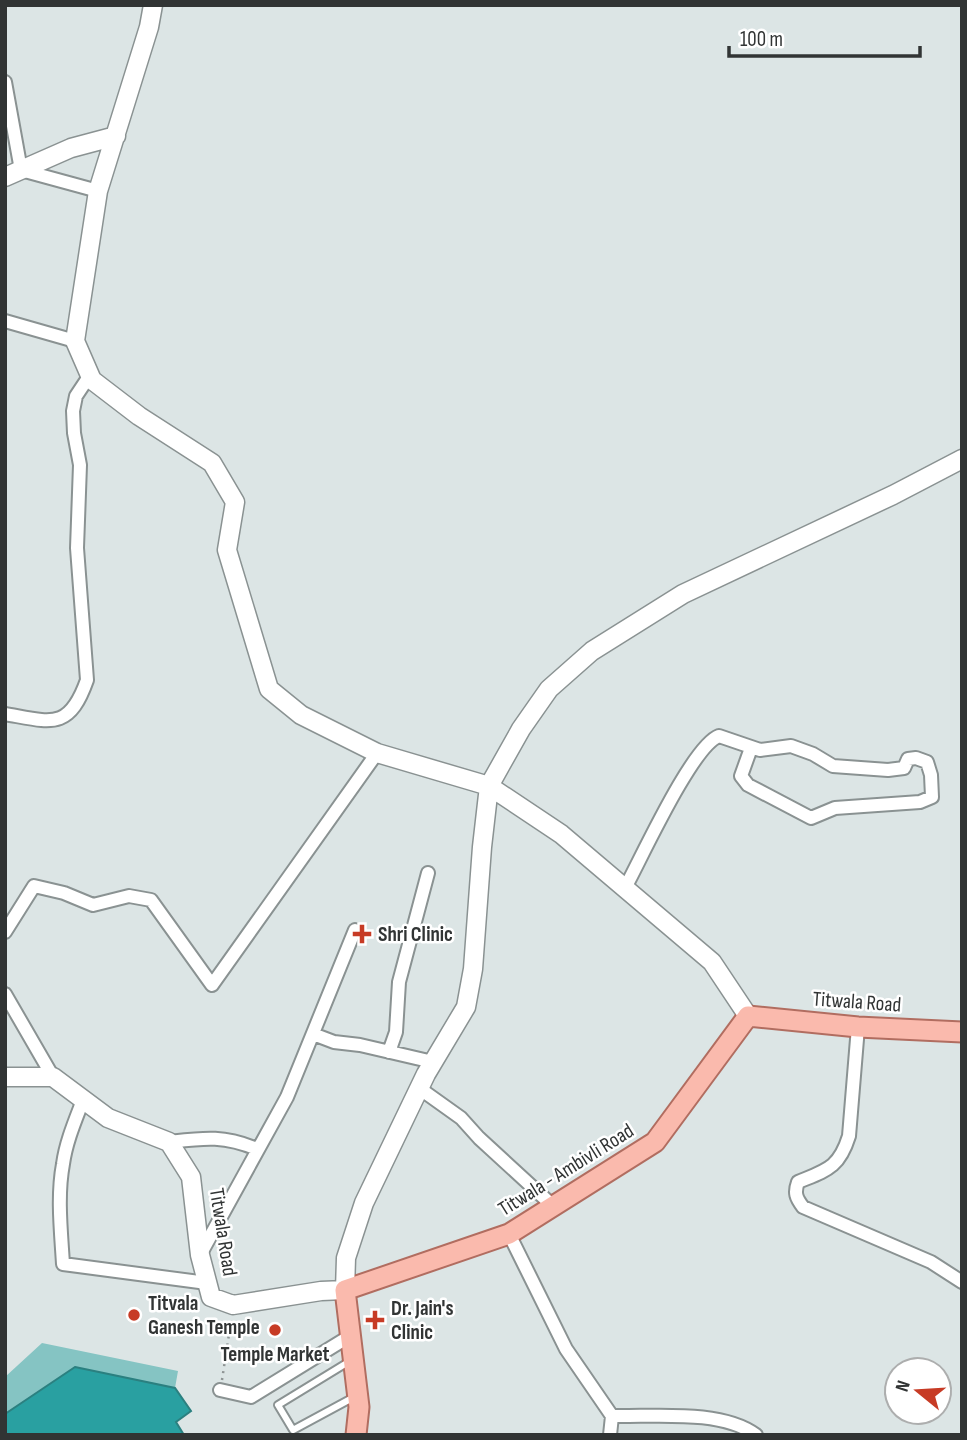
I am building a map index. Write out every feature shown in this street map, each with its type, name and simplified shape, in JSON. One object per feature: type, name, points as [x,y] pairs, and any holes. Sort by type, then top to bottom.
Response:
[{"type":"main road","name":"Titwala Road","points":[[748,1016],[858,1027],[962,1032]]},
{"type":"main road","name":"Titwala - Ambivli Road","points":[[345,1290],[509,1234],[655,1142],[748,1016]]},
{"type":"main road","points":[[345,1290],[358,1401],[356,1435]]},
{"type":"main road","points":[[358,1401],[371,1435]]},
{"type":"street","points":[[153,5],[131,88],[98,191],[75,341],[93,380],[139,416],[212,463],[234,502],[227,550],[268,689],[301,715],[377,753],[489,786],[561,834],[712,962],[748,1016]]},
{"type":"street","points":[[5,82],[11,172]]},
{"type":"street","points":[[11,172],[71,148],[116,136]]},
{"type":"street","points":[[11,172],[98,191]]},
{"type":"street","points":[[5,321],[75,341]]},
{"type":"street","points":[[5,714],[45,721],[62,719],[80,700],[87,680],[77,548],[80,465],[73,411],[76,396],[90,375]]},
{"type":"street","points":[[345,1290],[346,1258],[364,1203],[432,1062],[466,1007],[473,969],[489,786],[521,729],[549,689],[592,651],[683,594],[962,459]]},
{"type":"street","points":[[625,888],[686,774],[708,743],[719,736],[760,750],[791,746],[813,754],[833,766],[887,770],[904,768],[908,759],[916,758],[927,762],[931,775],[932,797],[920,802],[835,807],[811,818],[748,785],[741,776],[751,748]]},
{"type":"street","points":[[5,932],[34,886],[64,892],[93,905],[129,896],[152,900],[212,985],[377,753]]},
{"type":"street","points":[[389,1052],[396,1032],[399,982],[428,873]]},
{"type":"street","points":[[200,1255],[287,1097],[355,930]]},
{"type":"street","points":[[5,994],[53,1077],[107,1118],[169,1142],[209,1137],[257,1149]]},
{"type":"street","points":[[858,1027],[849,1136],[845,1149],[839,1160],[827,1171],[798,1182],[796,1198],[803,1207],[931,1262],[962,1282]]},
{"type":"street","points":[[313,1034],[334,1042],[360,1045],[432,1062]]},
{"type":"street","points":[[5,1077],[53,1077]]},
{"type":"street","points":[[419,1088],[461,1118],[553,1206]]},
{"type":"street","points":[[83,1100],[62,1165],[60,1219],[63,1264],[207,1283]]},
{"type":"street","name":"Titwala Road","points":[[169,1142],[191,1177],[200,1255],[211,1297],[233,1305],[321,1291],[345,1290]]},
{"type":"street","points":[[509,1234],[566,1349],[612,1416],[610,1435]]},
{"type":"street","points":[[220,1390],[251,1397],[350,1336]]},
{"type":"street","points":[[612,1416],[697,1417],[731,1423],[756,1435]]},
{"type":"lane","points":[[353,1359],[278,1405],[293,1430],[358,1401]]},
{"type":"path","points":[[220,1390],[233,1305]]},
{"type":"shaded area","points":[[42,1343],[178,1371],[175,1388],[75,1367],[5,1414],[5,1377]]},
{"type":"shaded area","points":[[75,1367],[175,1388],[191,1411],[176,1422],[184,1435],[5,1435],[5,1414]]},
{"type":"place","name":"Shri Clinic","points":[[362,934]]},
{"type":"place","name":"Titvala Ganesh Temple","points":[[134,1315]]},
{"type":"place","name":"Dr. Jain's Clinic","points":[[375,1320]]},
{"type":"place","name":"Temple Market","points":[[275,1330]]}]
